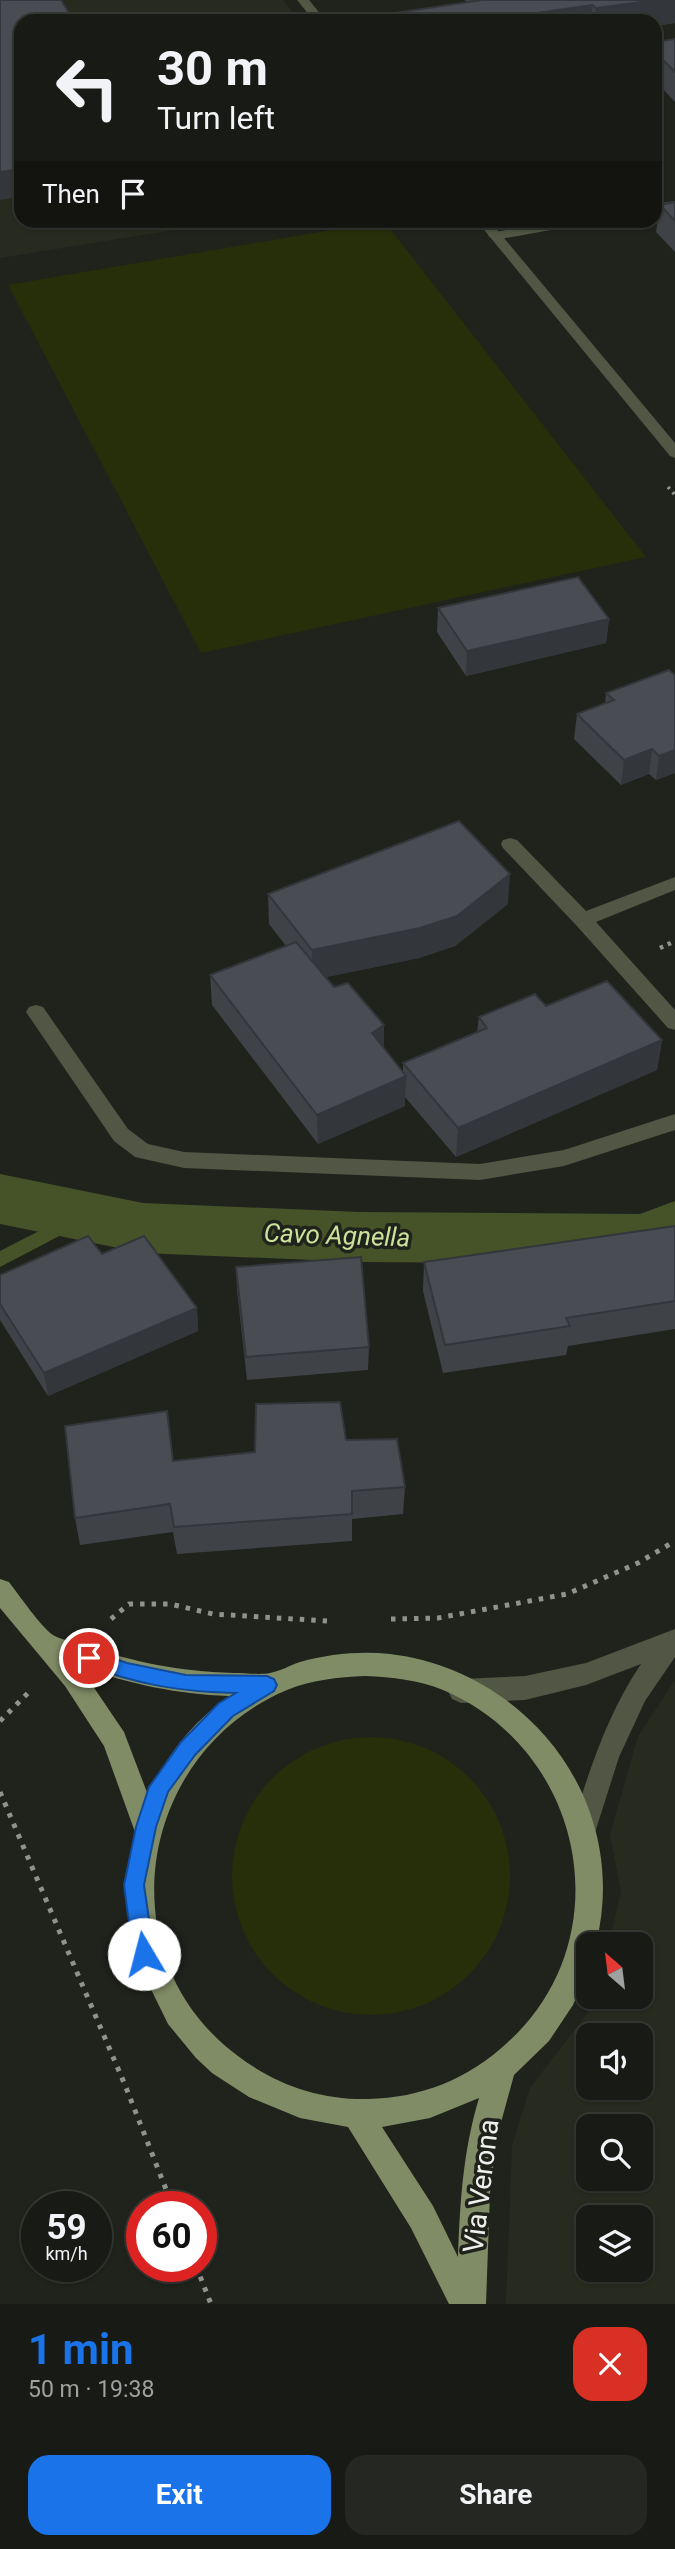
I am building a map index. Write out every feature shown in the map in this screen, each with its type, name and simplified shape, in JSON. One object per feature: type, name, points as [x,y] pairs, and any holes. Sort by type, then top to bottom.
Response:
[{"type":"main road","points":[[0,1590],[42,1642],[65,1657],[186,1683],[267,1685]]},
{"type":"main road","points":[[65,1657],[74,1678],[115,1740],[146,1827]]},
{"type":"main road","points":[[318,1670],[408,1670],[460,1691],[487,1701],[548,1755],[580,1810],[595,1895],[576,1981],[536,2041],[501,2070],[443,2099],[355,2112],[251,2084],[184,2028],[144,1954],[134,1885],[146,1827],[159,1787],[188,1748],[226,1710],[267,1685],[318,1670]]},
{"type":"main road","name":"Via Verona","points":[[471,2304],[475,2193],[480,2148],[501,2070]]},
{"type":"main road","name":"Via Verona","points":[[355,2112],[422,2217],[465,2304]]},
{"type":"street","points":[[303,0],[314,14]]},
{"type":"street","points":[[488,228],[675,453]]},
{"type":"street","points":[[495,236],[540,228]]},
{"type":"street","points":[[510,844],[583,920],[675,1023]]},
{"type":"street","points":[[583,920],[675,883]]},
{"type":"street","points":[[36,1012],[121,1135],[142,1151],[184,1160],[480,1172],[564,1158],[675,1122]]},
{"type":"street","points":[[460,1691],[537,1685],[586,1674],[673,1641]]},
{"type":"street","points":[[583,1833],[606,1756],[636,1693],[673,1641]]},
{"type":"path","points":[[382,1619],[438,1618],[567,1594],[638,1563],[675,1541]]},
{"type":"path","points":[[0,1721],[65,1657],[129,1604],[170,1604],[213,1614],[299,1621],[341,1620]]},
{"type":"path","points":[[0,1792],[125,2085],[167,2191]]},
{"type":"path","points":[[202,2282],[211,2304]]},
{"type":"shaded area","points":[[0,0],[283,0],[294,14],[14,14],[14,228],[186,228],[0,258]]},
{"type":"shaded area","points":[[675,1680],[675,2304],[506,2304],[512,2146],[530,2088],[576,2028],[576,2100],[653,2100],[653,2023],[580,2023],[590,2009],[653,2009],[653,1932],[612,1932],[621,1891],[610,1835],[638,1736]]},
{"type":"green space","points":[[343,228],[389,228],[646,557],[201,653],[8,285]]},
{"type":"green space","points":[[371,1737],[398,1740],[424,1748],[448,1761],[469,1778],[486,1799],[499,1823],[507,1849],[510,1876],[507,1903],[499,1929],[486,1953],[469,1974],[448,1991],[424,2004],[398,2012],[371,2015],[344,2012],[318,2004],[294,1991],[273,1974],[256,1953],[243,1929],[235,1903],[232,1876],[235,1849],[243,1823],[256,1799],[273,1778],[294,1761],[318,1748],[344,1740]]},
{"type":"building","points":[[0,0],[61,0],[70,14],[14,14],[14,170],[0,172]]},
{"type":"building","points":[[482,0],[657,0],[596,8],[592,5],[531,14],[395,13]]},
{"type":"building","points":[[675,39],[675,72],[662,59],[662,41]]},
{"type":"building","points":[[675,202],[675,221],[662,207],[662,205]]},
{"type":"building","points":[[578,577],[609,619],[467,651],[438,608]]},
{"type":"building","points":[[669,670],[675,675],[675,750],[659,756],[652,749],[624,760],[577,714],[614,700],[606,693]]},
{"type":"building","points":[[459,821],[510,874],[457,916],[420,928],[312,950],[268,894]]},
{"type":"building","points":[[296,942],[334,987],[348,983],[384,1025],[372,1033],[406,1076],[317,1115],[210,975]]},
{"type":"building","points":[[607,981],[662,1040],[458,1128],[403,1063],[487,1028],[479,1017],[535,994],[546,1006]]},
{"type":"building","points":[[675,1226],[675,1301],[566,1318],[570,1326],[445,1345],[424,1262]]},
{"type":"building","points":[[88,1236],[102,1254],[144,1236],[197,1308],[44,1373],[0,1304],[0,1275]]},
{"type":"building","points":[[361,1257],[369,1347],[246,1357],[236,1267]]},
{"type":"building","points":[[340,1402],[346,1440],[397,1439],[405,1487],[352,1491],[352,1514],[174,1527],[170,1504],[75,1518],[65,1426],[167,1411],[173,1461],[255,1452],[256,1404]]},
{"type":"waterway","name":"Cavo Agnella","points":[[0,1199],[143,1228],[360,1237],[646,1239],[675,1226]]},
{"type":"waterway","points":[[0,1260],[82,1216]]},
{"type":"route","points":[[89,1658],[127,1671],[186,1683],[267,1685],[226,1710],[188,1748],[159,1787],[146,1827],[134,1885],[144,1954]]}]
